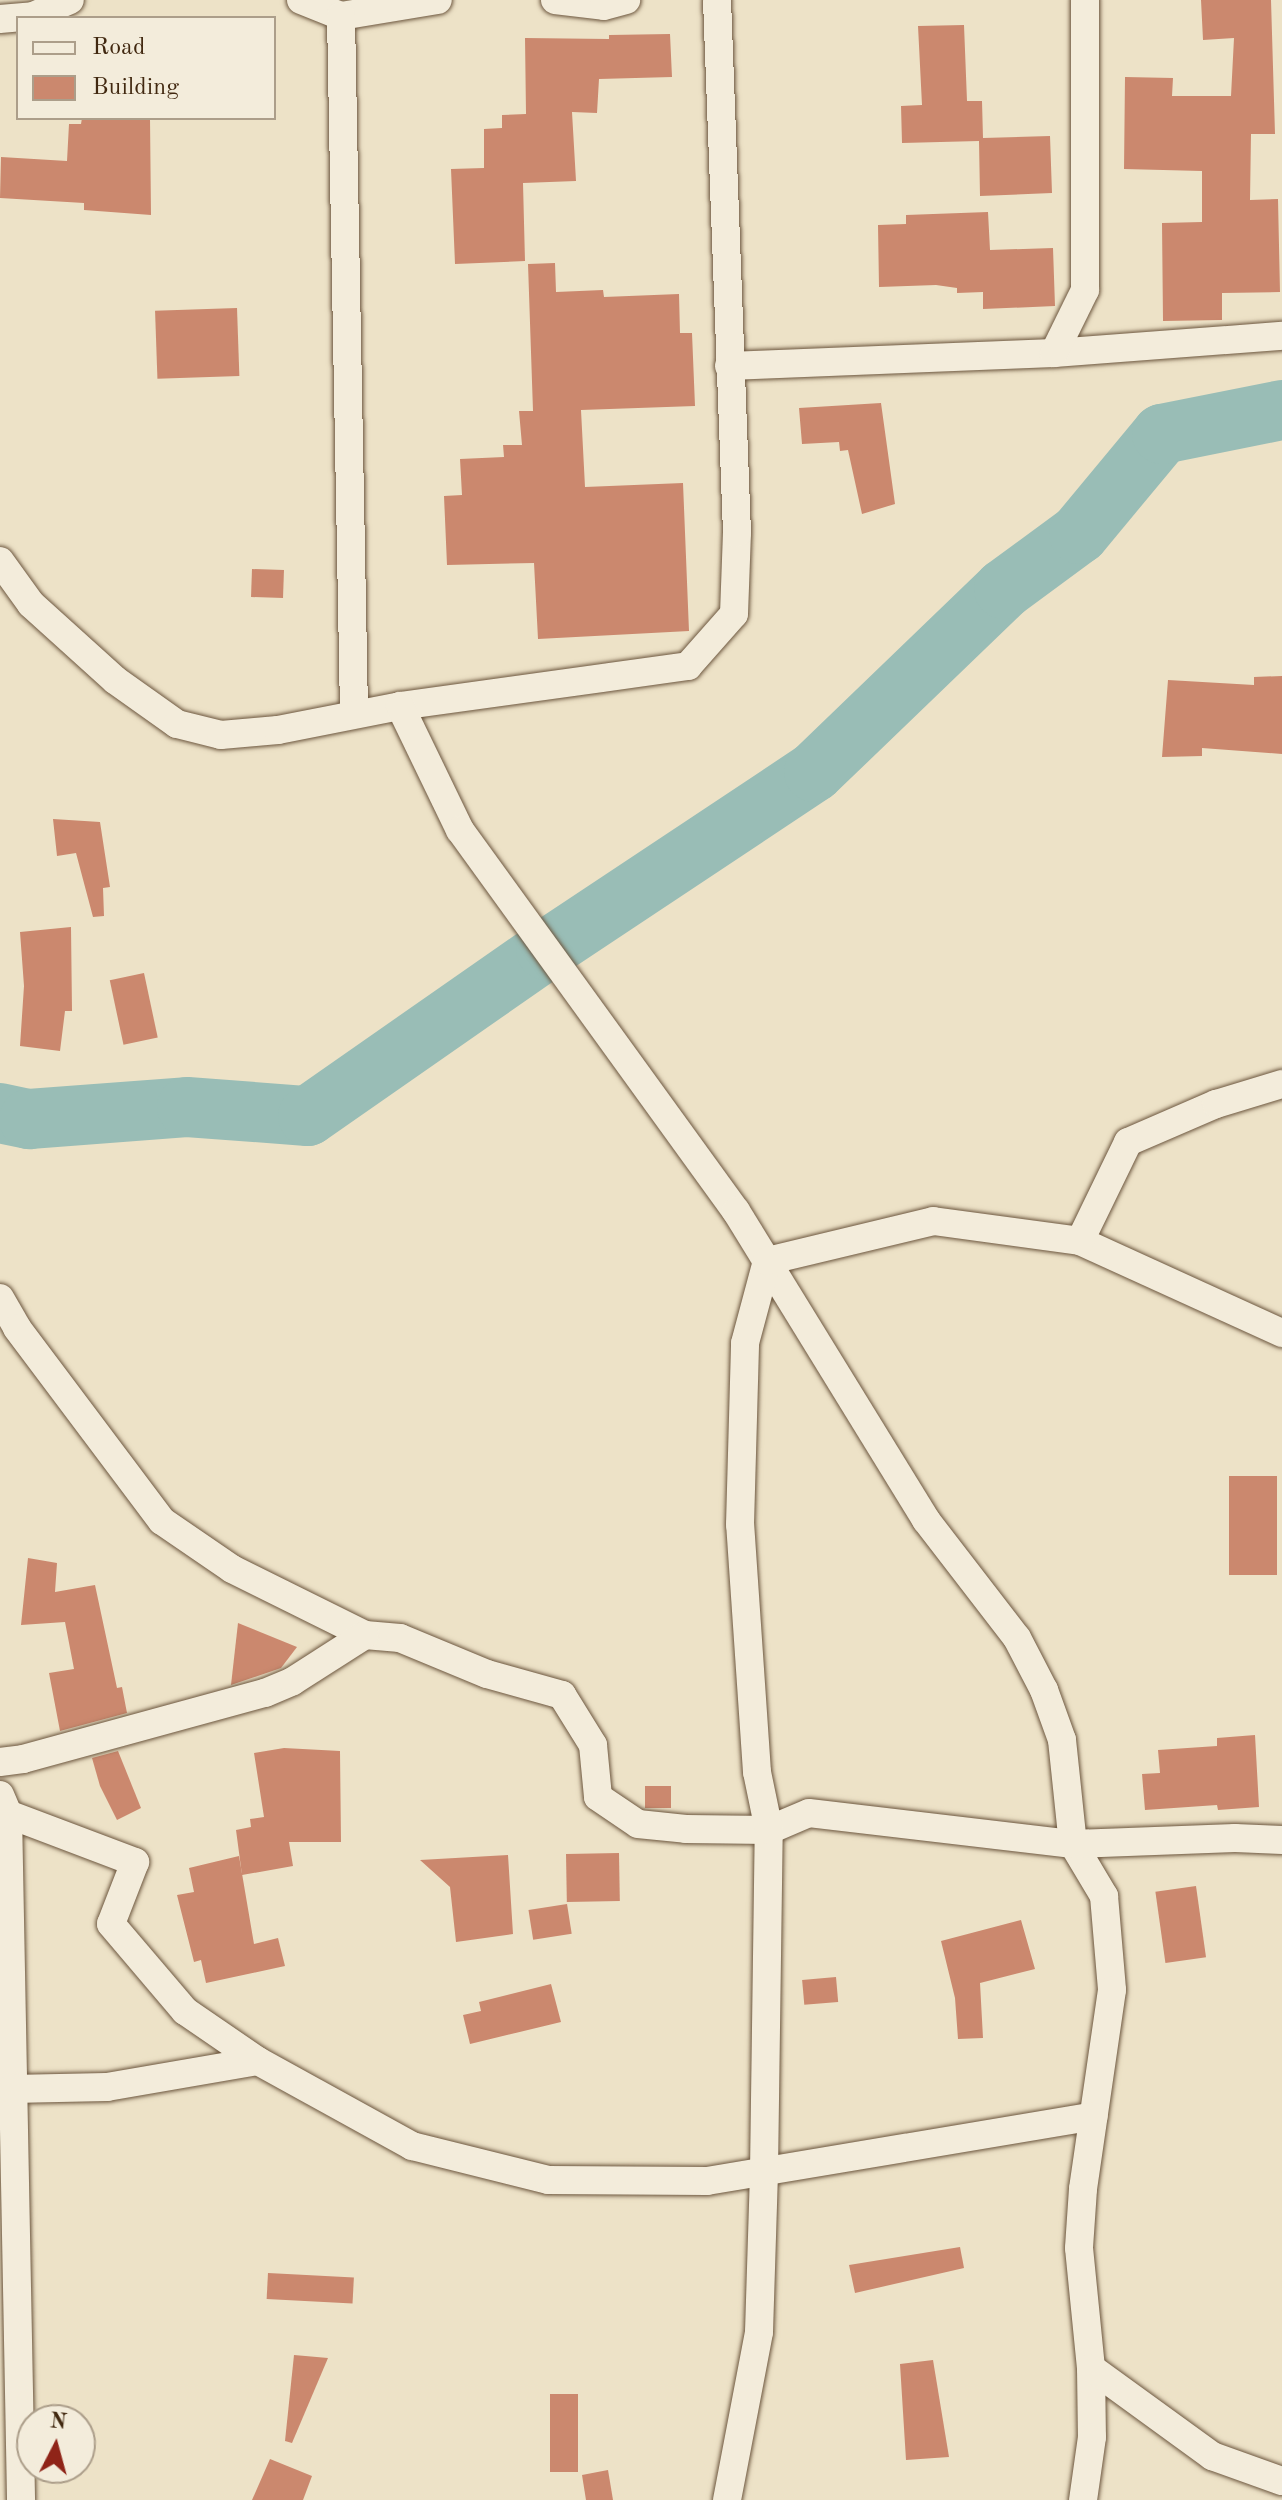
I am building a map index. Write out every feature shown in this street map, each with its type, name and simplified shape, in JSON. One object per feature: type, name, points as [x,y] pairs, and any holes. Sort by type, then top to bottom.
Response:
[{"type":"street","points":[[33,16],[70,0]]},
{"type":"street","points":[[301,0],[341,16],[438,0]]},
{"type":"street","points":[[555,0],[604,6],[626,0]]},
{"type":"street","points":[[0,561],[31,604],[115,680],[177,724],[221,735],[278,730],[400,706],[688,666],[734,614],[737,533],[717,0]]},
{"type":"street","points":[[1054,353],[1085,290],[1085,0]]},
{"type":"street","points":[[341,16],[354,714]]},
{"type":"street","points":[[729,366],[1054,353],[1282,336]]},
{"type":"street","points":[[400,706],[460,830],[654,1095],[767,1261],[926,1520],[1017,1638],[1037,1677],[1062,1740],[1073,1844],[1104,1896],[1112,1990],[1079,2248],[1091,2368],[1092,2437],[1083,2500]]},
{"type":"street","points":[[1080,1241],[1128,1142],[1216,1104],[1282,1084]]},
{"type":"street","points":[[767,1261],[933,1221],[1080,1241],[1282,1333]]},
{"type":"street","points":[[727,2500],[759,2332],[769,1830],[757,1772],[740,1525],[745,1343],[767,1261]]},
{"type":"street","points":[[0,1298],[17,1328],[162,1521],[232,1569],[365,1635],[400,1638],[487,1674],[562,1695],[593,1745],[598,1797],[638,1824],[769,1830],[809,1813],[1073,1844],[1235,1838],[1282,1840]]},
{"type":"street","points":[[0,1762],[23,1759],[265,1693],[293,1681],[365,1635]]},
{"type":"street","points":[[21,2500],[4,1805],[135,1862],[111,1924],[185,2011],[258,2061],[412,2146],[548,2180],[707,2181],[1094,2116]]},
{"type":"street","points":[[11,2089],[107,2087],[258,2061]]},
{"type":"street","points":[[1091,2368],[1212,2456],[1282,2481]]},
{"type":"building","points":[[1201,0],[1271,0],[1275,134],[1251,134],[1250,200],[1278,199],[1280,292],[1222,293],[1222,320],[1163,321],[1162,223],[1202,222],[1202,171],[1124,169],[1125,77],[1173,78],[1172,96],[1231,96],[1234,38],[1203,40]]},
{"type":"building","points":[[964,25],[967,101],[982,101],[983,138],[1050,136],[1052,193],[980,196],[979,141],[902,143],[901,106],[922,105],[918,26]]},
{"type":"building","points":[[670,34],[672,77],[599,79],[597,113],[572,112],[576,181],[523,183],[525,261],[455,264],[451,169],[484,168],[484,129],[502,128],[502,115],[526,114],[525,38],[609,39],[609,35]]},
{"type":"building","points":[[82,120],[150,120],[151,215],[84,210],[84,203],[0,198],[1,157],[67,161],[69,124],[81,124]]},
{"type":"building","points":[[988,212],[990,250],[1053,248],[1055,306],[983,309],[983,292],[957,293],[957,288],[936,285],[879,287],[878,225],[906,224],[906,215]]},
{"type":"building","points":[[555,263],[556,292],[603,290],[604,297],[679,294],[680,333],[692,333],[695,406],[581,410],[585,487],[683,483],[689,631],[538,639],[534,563],[447,565],[444,496],[462,495],[460,459],[504,457],[503,445],[522,445],[519,411],[533,411],[528,264]]},
{"type":"building","points":[[237,308],[239,376],[157,379],[155,311]]},
{"type":"building","points":[[881,403],[895,504],[862,514],[848,450],[840,451],[839,442],[802,444],[799,408]]},
{"type":"building","points":[[252,569],[284,570],[283,598],[251,597]]},
{"type":"building","points":[[1282,676],[1282,754],[1202,748],[1202,756],[1162,757],[1168,680],[1254,685],[1254,677]]},
{"type":"building","points":[[53,819],[100,822],[110,887],[103,888],[104,916],[93,917],[76,853],[57,856]]},
{"type":"building","points":[[71,927],[72,1011],[65,1011],[60,1051],[20,1046],[24,986],[20,932]]},
{"type":"building","points":[[144,973],[158,1038],[123,1045],[110,980]]},
{"type":"building","points":[[1229,1476],[1277,1476],[1277,1575],[1229,1575]]},
{"type":"building","points":[[28,1558],[57,1563],[55,1592],[95,1585],[117,1688],[122,1687],[127,1713],[60,1731],[49,1673],[74,1669],[65,1622],[21,1625]]},
{"type":"building","points":[[238,1623],[297,1647],[281,1668],[231,1685]]},
{"type":"building","points":[[1255,1735],[1259,1807],[1218,1810],[1217,1805],[1145,1810],[1142,1774],[1160,1773],[1158,1750],[1217,1746],[1217,1738]]},
{"type":"building","points":[[284,1748],[340,1751],[341,1842],[289,1842],[293,1866],[242,1875],[236,1830],[251,1827],[250,1819],[264,1817],[254,1753]]},
{"type":"building","points":[[118,1751],[141,1808],[117,1820],[100,1786],[92,1758]]},
{"type":"building","points":[[645,1786],[671,1786],[671,1808],[645,1808]]},
{"type":"building","points":[[619,1853],[620,1901],[567,1902],[566,1854]]},
{"type":"building","points":[[508,1855],[513,1934],[456,1942],[450,1887],[420,1860]]},
{"type":"building","points":[[239,1856],[254,1944],[278,1938],[285,1966],[206,1983],[201,1960],[194,1962],[177,1895],[194,1892],[189,1868]]},
{"type":"building","points":[[1196,1886],[1206,1957],[1165,1963],[1155,1892]]},
{"type":"building","points":[[567,1904],[572,1934],[533,1940],[528,1910]]},
{"type":"building","points":[[1021,1920],[1035,1969],[980,1983],[983,2038],[958,2039],[955,1998],[941,1941]]},
{"type":"building","points":[[836,1977],[838,2002],[804,2005],[802,1980]]},
{"type":"building","points":[[551,1984],[561,2022],[470,2044],[463,2015],[481,2011],[479,2002]]},
{"type":"building","points":[[960,2247],[964,2268],[855,2293],[849,2265]]},
{"type":"building","points":[[268,2273],[354,2278],[353,2303],[267,2299]]},
{"type":"building","points":[[294,2355],[328,2358],[292,2443],[285,2441]]},
{"type":"building","points":[[933,2360],[949,2457],[906,2460],[900,2364]]},
{"type":"building","points":[[550,2394],[578,2394],[578,2472],[550,2472]]},
{"type":"building","points":[[270,2459],[312,2476],[303,2500],[252,2500]]},
{"type":"building","points":[[608,2470],[613,2500],[586,2500],[582,2475]]},
{"type":"waterway","points":[[0,1113],[29,1119],[187,1107],[308,1116],[546,950],[814,772],[1004,589],[1079,534],[1162,434],[1282,410]]}]
